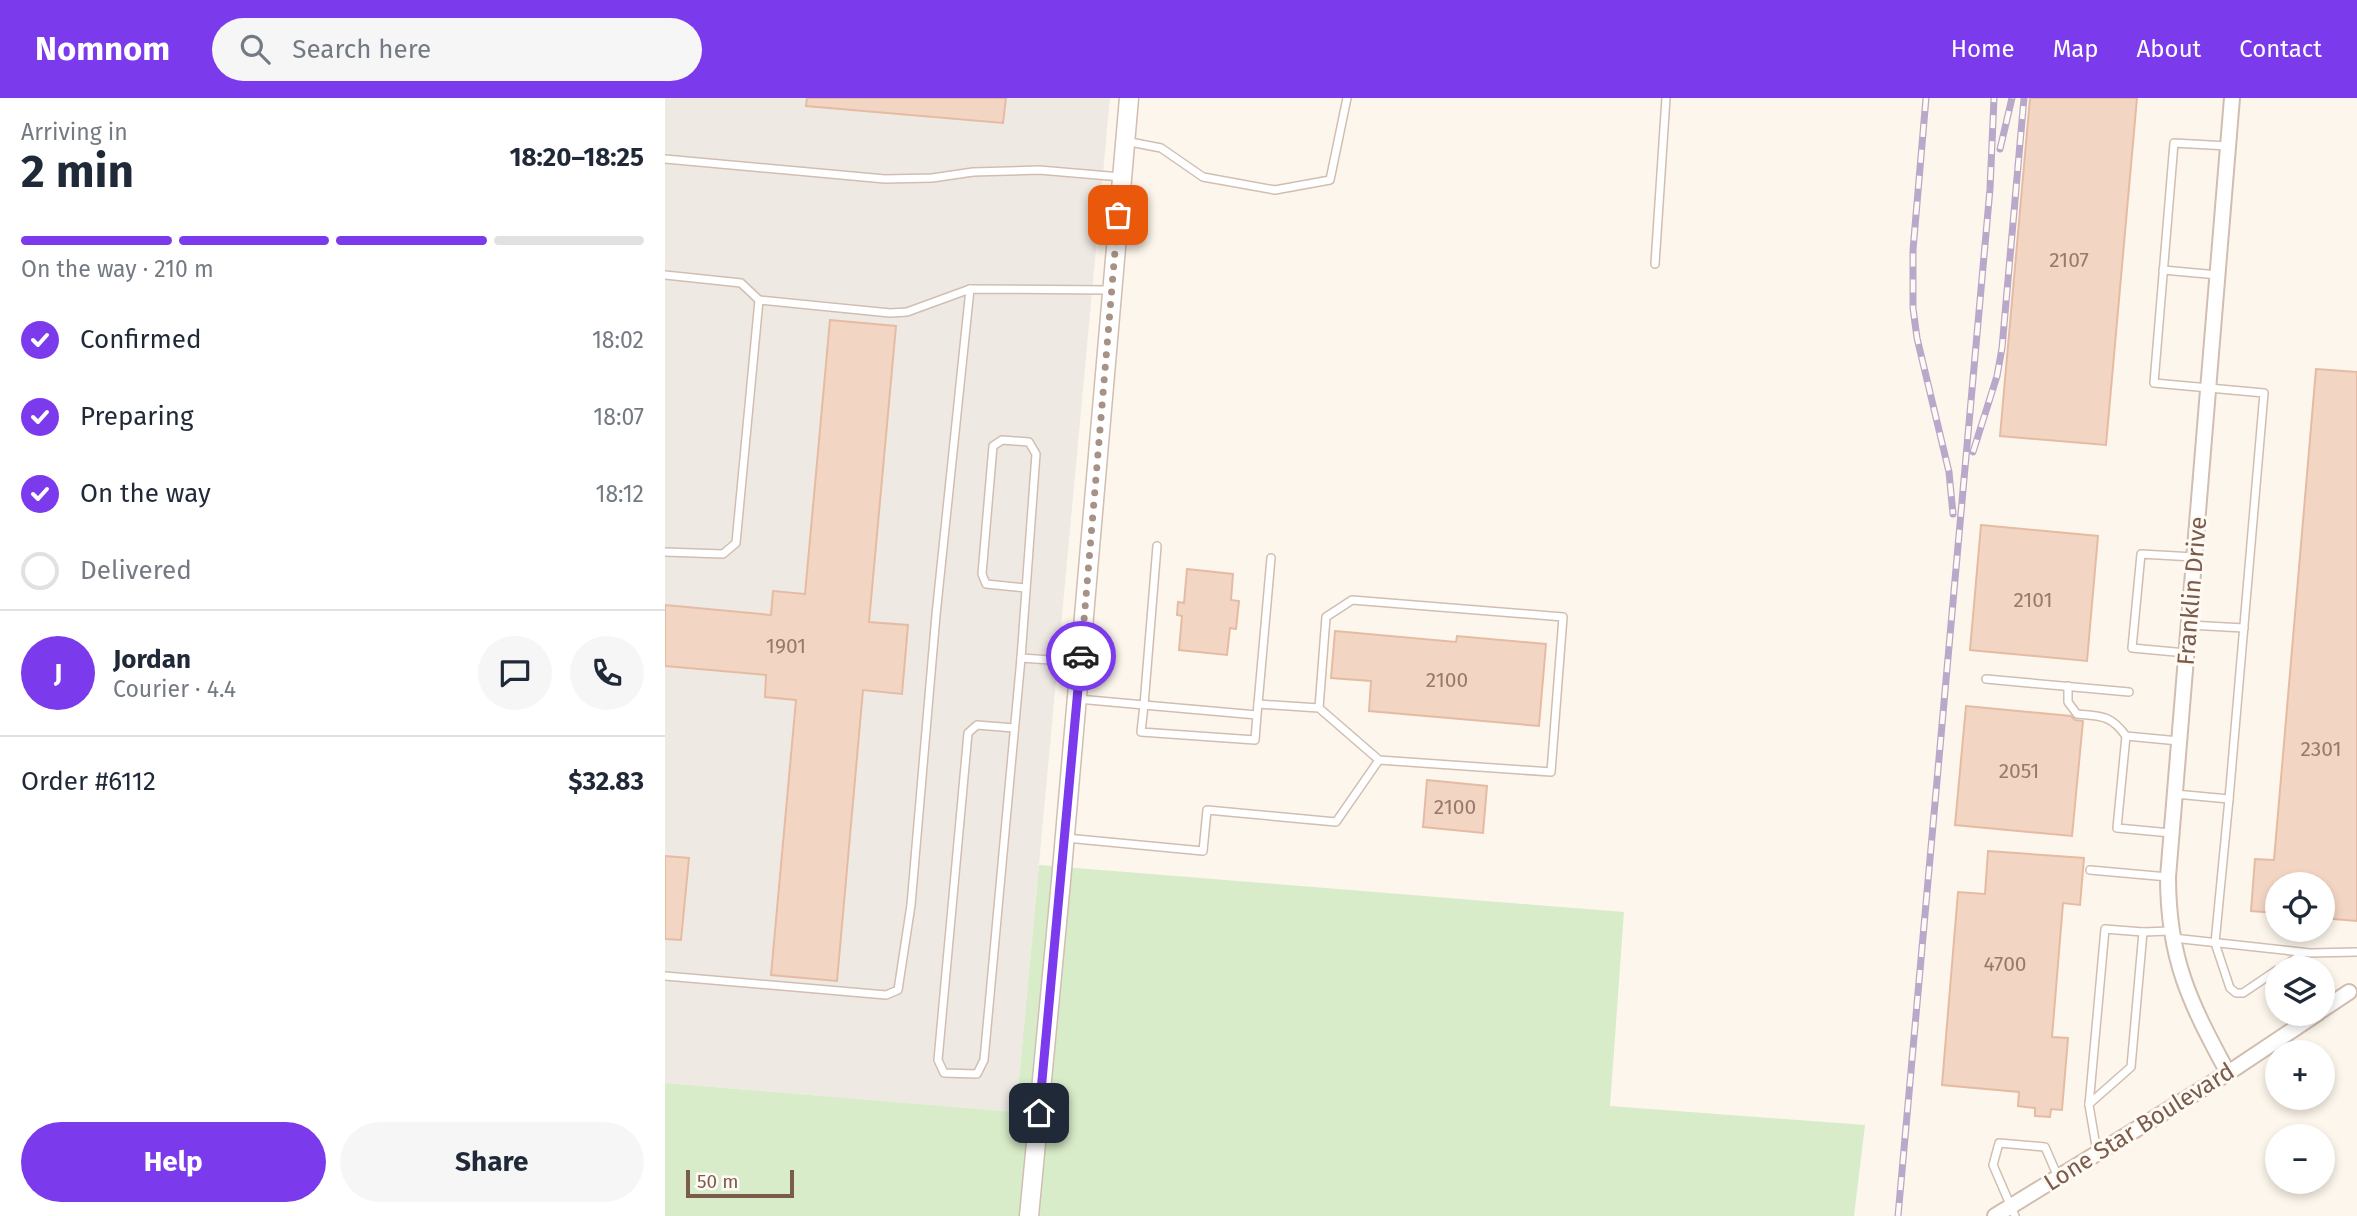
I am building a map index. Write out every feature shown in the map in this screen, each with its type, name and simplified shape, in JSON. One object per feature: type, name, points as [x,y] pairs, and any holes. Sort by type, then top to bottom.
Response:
[{"type":"street","points":[[1029,1216],[1065,838],[1129,98]]},
{"type":"street","name":"Franklin Drive","points":[[2228,1073],[2199,1020],[2181,978],[2171,934],[2168,877],[2232,98]]},
{"type":"street","name":"Lone Star Boulevard","points":[[2335,1002],[2349,992]]},
{"type":"street","name":"Lone Star Boulevard","points":[[1995,1216],[2012,1211],[2058,1177],[2228,1073],[2299,1026]]},
{"type":"lane","points":[[1125,141],[1161,148],[1203,177],[1275,190],[1330,180],[1347,98]]},
{"type":"lane","points":[[1655,264],[1666,98]]},
{"type":"lane","points":[[2228,146],[2174,143],[2154,383],[2264,393],[2215,943],[2230,988],[2236,993],[2243,993],[2265,978]]},
{"type":"lane","points":[[665,159],[885,179],[1039,170],[1122,177]]},
{"type":"lane","points":[[2163,270],[2218,275]]},
{"type":"lane","points":[[665,275],[741,283],[759,300],[907,312],[970,289],[1112,290]]},
{"type":"lane","points":[[665,976],[886,995],[898,990],[911,905],[936,615],[970,289]]},
{"type":"lane","points":[[665,552],[723,554],[736,543],[759,300]]},
{"type":"lane","points":[[1014,727],[977,725],[968,733],[938,1060],[944,1073],[977,1074],[984,1060],[1021,657],[1036,454],[1029,442],[1002,440],[993,446],[982,574],[986,584],[1025,588]]},
{"type":"lane","points":[[1157,546],[1141,732],[1255,740],[1271,558]]},
{"type":"lane","points":[[2187,653],[2132,648],[2141,554],[2195,557]]},
{"type":"lane","points":[[1258,704],[1319,708],[1378,760],[1551,772],[1563,617],[1352,600],[1325,617],[1319,708]]},
{"type":"lane","points":[[2189,625],[2243,628]]},
{"type":"lane","points":[[1021,657],[1080,663]]},
{"type":"lane","points":[[1986,678],[2129,692]]},
{"type":"lane","points":[[2068,686],[2068,702],[2077,714],[2108,717],[2126,736],[2117,828],[2171,833]]},
{"type":"lane","points":[[1077,699],[1257,715]]},
{"type":"lane","points":[[2126,736],[2179,741]]},
{"type":"lane","points":[[1065,838],[1203,851],[1207,810],[1336,822],[1378,760]]},
{"type":"lane","points":[[2175,794],[2228,799]]},
{"type":"lane","points":[[2090,870],[2168,877]]},
{"type":"lane","points":[[2097,1153],[2089,1105],[2105,929],[2171,934],[2215,943],[2304,953],[2357,952]]},
{"type":"lane","points":[[2089,1105],[2131,1067],[2143,932]]},
{"type":"lane","points":[[2299,956],[2304,953]]},
{"type":"lane","points":[[2012,1211],[1993,1165],[1999,1143],[2045,1147],[2058,1177]]},
{"type":"shaded area","points":[[665,98],[1110,98],[1016,1112],[665,1083]]},
{"type":"green space","points":[[1039,865],[1624,912],[1610,1106],[1865,1125],[1854,1216],[665,1216],[665,1083],[1016,1112]]},
{"type":"building","points":[[807,98],[1006,98],[1003,123],[806,106]]},
{"type":"building","points":[[2030,98],[2137,98],[2106,445],[2000,436]]},
{"type":"building","points":[[830,320],[896,326],[869,622],[908,625],[902,694],[863,690],[837,981],[771,975],[796,700],[765,697],[766,675],[665,666],[665,605],[771,615],[773,591],[805,594]]},
{"type":"building","points":[[2316,369],[2357,372],[2357,921],[2335,919],[2335,872],[2265,872],[2265,912],[2251,911],[2255,859],[2274,860]]},
{"type":"building","points":[[1981,525],[2098,536],[2087,661],[1970,650]]},
{"type":"building","points":[[1187,569],[1233,574],[1231,600],[1239,601],[1236,629],[1230,628],[1227,655],[1179,650],[1182,616],[1177,615],[1178,602],[1184,603]]},
{"type":"building","points":[[1335,631],[1456,642],[1457,636],[1546,644],[1539,726],[1369,711],[1371,681],[1331,678]]},
{"type":"building","points":[[1966,706],[2071,716],[2075,720],[2083,721],[2072,836],[1955,825]]},
{"type":"building","points":[[1427,780],[1487,786],[1483,833],[1423,827]]},
{"type":"building","points":[[1988,851],[2084,858],[2080,905],[2063,903],[2052,1037],[2068,1038],[2062,1110],[2051,1109],[2050,1117],[2035,1116],[2035,1108],[2018,1106],[2019,1092],[1942,1085],[1958,892],[1985,894]]},
{"type":"building","points":[[665,856],[689,858],[681,940],[665,939]]},
{"type":"railway","points":[[1926,98],[1913,250],[1913,308],[1917,338],[1949,472],[1953,514]]},
{"type":"railway","points":[[1898,1216],[1990,189],[1994,98]]},
{"type":"railway","points":[[2000,149],[2012,98]]},
{"type":"railway","points":[[1973,452],[1997,376],[2002,348],[2024,98]]},
{"type":"way so far","points":[[1081,656],[1118,215]]},
{"type":"route","points":[[1039,1113],[1081,656]]}]
